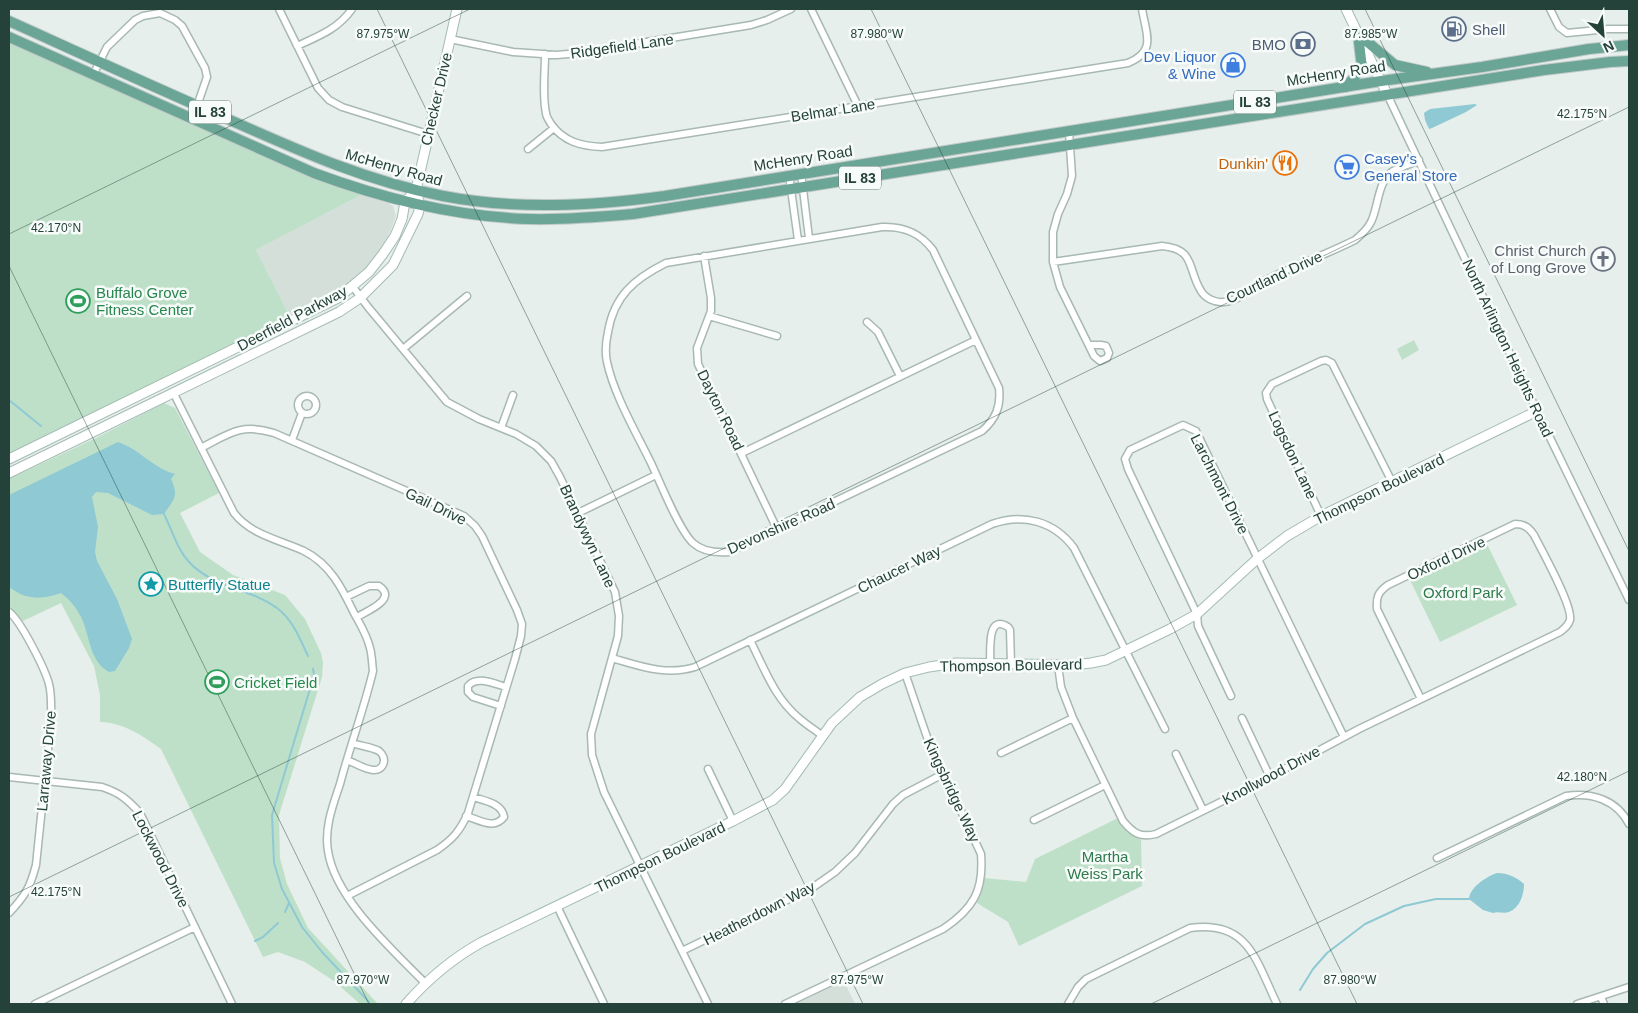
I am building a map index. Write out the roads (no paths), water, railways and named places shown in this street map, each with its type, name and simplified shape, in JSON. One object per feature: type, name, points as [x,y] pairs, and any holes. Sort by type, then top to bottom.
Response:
[{"type":"main road","name":"McHenry Road","points":[[9,22],[328,164],[390,184],[443,196],[502,204],[552,206],[616,202],[665,196],[1381,81],[1629,44]]},
{"type":"main road","points":[[1358,34],[1395,65],[1435,74]]},
{"type":"main road","points":[[1346,87],[1362,68],[1358,34]]},
{"type":"main road","name":"McHenry Road","points":[[9,37],[314,173],[349,186],[420,206],[503,218],[530,219],[583,218],[633,214],[1071,146],[1388,94],[1576,66],[1629,61]]},
{"type":"street","points":[[279,9],[318,88],[329,100],[342,107],[428,134]]},
{"type":"street","points":[[297,46],[329,32],[344,20],[352,9]]},
{"type":"street","name":"Checker Drive","points":[[416,190],[457,9]]},
{"type":"street","name":"Ridgefield Lane","points":[[450,38],[512,52],[545,54],[579,53],[733,28],[768,20],[791,9]]},
{"type":"street","points":[[811,9],[858,106]]},
{"type":"street","name":"Belmar Lane","points":[[554,128],[574,143],[602,147],[1128,63],[1142,56],[1148,46],[1142,9]]},
{"type":"street","points":[[1346,9],[1388,94]]},
{"type":"street","points":[[1550,9],[1559,27],[1568,33],[1629,29]]},
{"type":"street","points":[[93,75],[107,47],[135,20],[151,13],[167,15],[182,26],[206,68],[207,77],[197,106]]},
{"type":"street","points":[[528,148],[554,128],[546,116],[544,101],[545,54]]},
{"type":"street","name":"North Arlington Heights Road","points":[[1388,94],[1537,411],[1629,600]]},
{"type":"street","points":[[1068,132],[1071,146],[1072,176],[1053,232],[1053,262],[1060,287],[1089,345]]},
{"type":"street","name":"Courtland Drive","points":[[1053,262],[1162,246],[1172,247],[1182,252],[1188,260],[1203,294],[1217,302],[1230,301],[1263,281],[1355,240],[1364,233],[1371,222],[1382,186],[1387,178],[1393,172],[1419,160]]},
{"type":"street","points":[[801,173],[809,238]]},
{"type":"street","points":[[789,175],[798,240]]},
{"type":"street","points":[[416,190],[420,206]]},
{"type":"street","name":"Deerfield Parkway","points":[[9,459],[338,298],[369,272],[391,242],[402,219],[405,202],[416,190]]},
{"type":"street","name":"Deerfield Parkway","points":[[9,473],[339,312],[360,298],[393,265],[416,222],[420,206]]},
{"type":"street","name":"Devonshire Road","points":[[891,227],[907,229],[920,236],[933,250],[999,388],[998,411],[988,426],[982,431],[729,552],[716,553],[696,546],[683,530],[614,384],[606,360],[606,341],[610,317],[619,298],[631,285],[648,272],[666,263],[809,238],[891,227]]},
{"type":"street","name":"Dayton Road","points":[[704,256],[711,298],[709,316],[697,348],[698,364],[777,529]]},
{"type":"street","name":"Brandywyn Lane","points":[[353,287],[360,298],[447,402],[479,419],[516,434],[536,446],[550,461],[578,513],[615,592],[619,616],[618,636],[591,734],[592,755],[604,792],[708,1004]]},
{"type":"street","points":[[403,349],[467,296]]},
{"type":"street","points":[[709,316],[777,336]]},
{"type":"street","points":[[867,322],[878,332],[900,376]]},
{"type":"street","points":[[742,453],[976,340]]},
{"type":"street","name":"Logsdon Lane","points":[[1321,516],[1267,399],[1266,393],[1272,384],[1321,361],[1326,360],[1332,363],[1392,482]]},
{"type":"street","points":[[173,392],[234,513],[241,522],[252,530],[305,552],[317,559],[332,573],[357,617],[370,648],[372,671],[328,822],[328,850],[334,873],[347,896],[369,925],[426,984]]},
{"type":"street","points":[[501,428],[513,395]]},
{"type":"street","name":"Thompson Boulevard","points":[[406,1004],[438,971],[464,952],[773,800],[785,789],[832,723],[860,698],[882,684],[905,673],[929,666],[956,664],[1091,664],[1106,660],[1197,614],[1257,559],[1287,536],[1321,516],[1537,411]]},
{"type":"street","points":[[292,440],[302,413]]},
{"type":"street","name":"Larchmont Drive","points":[[1197,614],[1125,459],[1130,450],[1183,425],[1196,431],[1344,737]]},
{"type":"street","name":"Gail Drive","points":[[201,448],[235,430],[249,428],[274,432],[464,516],[482,536],[518,610],[522,624],[521,636],[473,797],[460,829],[450,841],[437,850],[347,896]]},
{"type":"street","points":[[578,513],[656,475]]},
{"type":"street","name":"Chaucer Way","points":[[612,658],[658,671],[682,671],[695,667],[992,524],[1003,520],[1023,519],[1041,522],[1054,529],[1068,540],[1074,548],[1165,729]]},
{"type":"street","name":"Oxford Drive","points":[[1421,699],[1376,609],[1376,600],[1379,592],[1388,585],[1515,524],[1522,524],[1529,528],[1534,535],[1568,606],[1570,619]]},
{"type":"street","points":[[346,597],[373,585],[384,589],[386,596],[383,602],[357,617]]},
{"type":"street","name":"Larraway Drive","points":[[9,612],[22,626],[48,682],[51,698],[51,720],[36,865],[31,885],[9,913]]},
{"type":"street","points":[[1197,614],[1198,626],[1231,696]]},
{"type":"street","name":"Knollwood Drive","points":[[1058,665],[1061,688],[1073,718],[1123,821],[1132,832],[1147,836],[1156,834],[1270,777],[1344,737],[1560,632],[1567,626],[1570,619]]},
{"type":"street","points":[[990,664],[992,629],[996,625],[1001,624],[1010,630],[1011,664]]},
{"type":"street","points":[[750,640],[773,687],[783,701],[799,719],[823,736]]},
{"type":"street","name":"Kingsbridge Way","points":[[785,1004],[943,929],[966,912],[980,886],[982,871],[981,854],[928,740],[905,673]]},
{"type":"street","points":[[501,706],[473,697],[468,692],[468,686],[471,682],[478,680],[506,687]]},
{"type":"street","points":[[1001,753],[1073,718]]},
{"type":"street","points":[[1242,718],[1270,777]]},
{"type":"street","points":[[346,760],[371,770],[379,770],[385,761],[378,751],[352,742]]},
{"type":"street","points":[[1176,754],[1203,810]]},
{"type":"street","points":[[708,769],[733,821]]},
{"type":"street","name":"Heatherdown Way","points":[[682,951],[812,888],[835,872],[855,853],[893,804],[903,795],[944,774]]},
{"type":"street","name":"Lockwood Drive","points":[[9,777],[102,787],[126,797],[140,812],[232,1004]]},
{"type":"street","points":[[1034,820],[1105,785]]},
{"type":"street","points":[[1437,858],[1566,796],[1586,794],[1603,799],[1618,808],[1629,824]]},
{"type":"street","points":[[466,816],[494,824],[499,823],[504,817],[503,810],[498,806],[473,797]]},
{"type":"street","points":[[557,906],[604,1004]]},
{"type":"street","points":[[1068,1004],[1078,987],[1086,979],[1190,928],[1207,925],[1220,927],[1243,940],[1251,950],[1277,1004]]},
{"type":"street","points":[[35,1004],[195,926]]},
{"type":"street","points":[[1577,1004],[1629,987]]},
{"type":"street","points":[[1601,997],[1604,1004]]},
{"type":"water","points":[[1477,105],[1466,112],[1429,129],[1425,120],[1424,113],[1430,109]]},
{"type":"water","points":[[118,442],[175,474],[171,479],[175,494],[173,501],[164,514],[152,515],[108,493],[96,492],[92,497],[98,527],[95,552],[97,561],[117,599],[132,639],[129,648],[115,671],[109,672],[97,661],[84,624],[75,607],[61,593],[34,598],[21,594],[9,587],[9,495]]},
{"type":"water","points":[[1497,873],[1512,876],[1524,884],[1521,900],[1509,912],[1493,913],[1483,910],[1469,899],[1475,887]]},
{"type":"waterway","points":[[9,400],[41,426]]},
{"type":"waterway","points":[[164,514],[178,545],[189,562],[199,571],[220,583],[255,596],[277,608],[292,624],[308,656]]},
{"type":"waterway","points":[[313,669],[314,674],[309,692],[272,815],[274,863],[282,889],[302,927],[322,952],[369,1002]]},
{"type":"waterway","points":[[1300,990],[1313,969],[1327,953],[1365,924],[1404,906],[1436,899],[1469,899]]},
{"type":"waterway","points":[[285,912],[289,903]]},
{"type":"waterway","points":[[255,941],[263,937],[278,923]]},
{"type":"place","name":"Shell","points":[[1454,29]]},
{"type":"place","name":"BMO","points":[[1303,44]]},
{"type":"place","name":"Dev Liquor & Wine","points":[[1233,65]]},
{"type":"place","name":"Dunkin'","points":[[1285,163]]},
{"type":"place","name":"Casey's General Store","points":[[1347,167]]},
{"type":"place","name":"Christ Church of Long Grove","points":[[1603,259]]},
{"type":"place","name":"Buffalo Grove Fitness Center","points":[[78,301]]},
{"type":"place","name":"Butterfly Statue","points":[[151,584]]},
{"type":"place","name":"Cricket Field","points":[[217,682]]},
{"type":"park label","name":"Oxford Park","points":[[1463,592]]},
{"type":"park label","name":"Martha Weiss Park","points":[[1105,864]]}]
